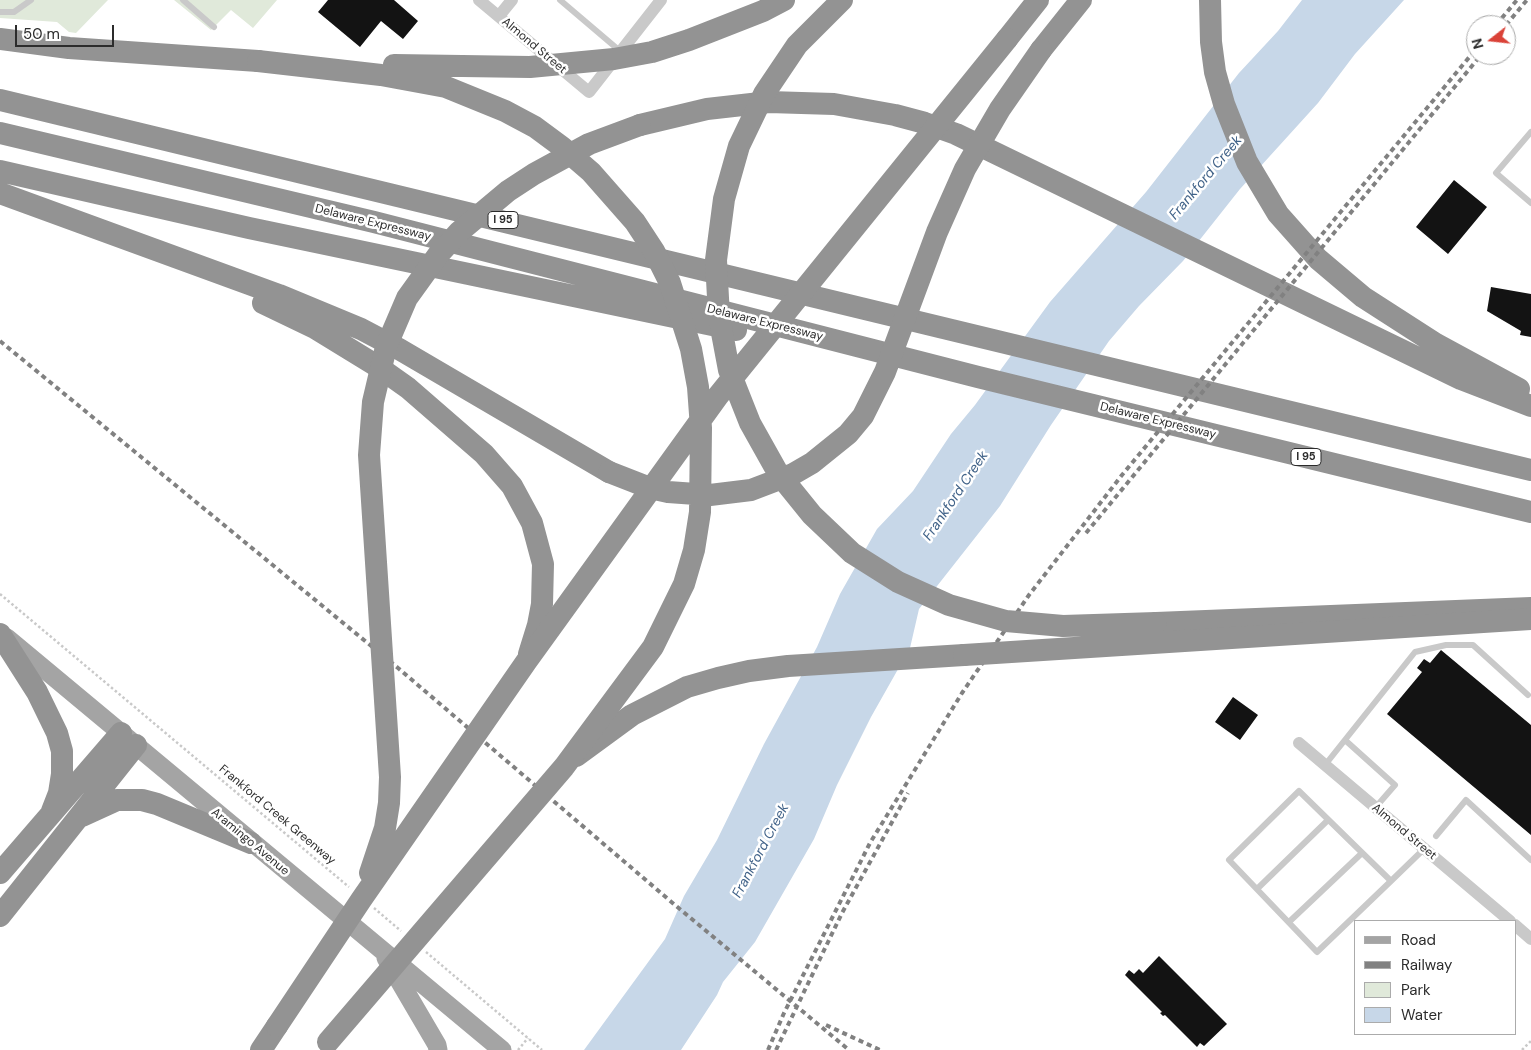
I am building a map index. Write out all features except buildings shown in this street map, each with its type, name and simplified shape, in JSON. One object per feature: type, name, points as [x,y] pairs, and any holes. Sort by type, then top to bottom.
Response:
[{"type":"highway","points":[[0,39],[69,48],[258,61],[487,68],[570,65],[614,59],[662,49],[725,26],[784,0]]},
{"type":"highway","points":[[842,0],[797,45],[779,70],[750,120],[739,146],[724,199],[716,260],[719,317],[730,370],[738,396],[750,423],[778,473],[794,496],[831,535],[876,570],[923,594],[978,614],[1036,625],[1098,626],[1531,608]]},
{"type":"highway","points":[[262,1050],[526,662],[718,396],[1038,0]]},
{"type":"highway","points":[[0,193],[279,295],[361,329],[399,348],[609,472],[650,488],[668,492],[710,495],[751,490],[780,480],[812,463],[848,434],[862,416],[885,372],[937,232],[965,169],[1000,109],[1041,50],[1081,0]]},
{"type":"highway","points":[[1210,0],[1211,42],[1215,72],[1234,133],[1262,190],[1296,237],[1332,272],[1362,296],[1436,344],[1531,394]]},
{"type":"highway","points":[[258,61],[416,80],[446,87],[505,111],[535,127],[562,147],[608,190],[636,222],[654,251],[670,283],[689,340],[698,387],[702,470],[700,512],[694,550],[684,584],[653,647],[564,767],[324,1046]]},
{"type":"highway","name":"I 95","points":[[0,100],[1531,470]]},
{"type":"highway","points":[[363,900],[380,844],[389,803],[390,777],[369,455],[373,402],[386,347],[407,298],[420,278],[438,255],[477,216],[508,191],[559,159],[597,141],[640,125],[707,108],[769,102],[834,104],[862,108],[925,123],[956,134],[1460,379],[1531,406]]},
{"type":"highway","name":"Delaware Expressway","points":[[0,133],[374,222],[978,377],[1531,512]]},
{"type":"highway","points":[[0,171],[249,228],[477,277],[978,377]]},
{"type":"highway","points":[[149,249],[315,328],[362,356],[408,388],[500,470],[520,498],[532,523],[539,544],[543,583],[538,625],[526,662]]},
{"type":"highway","points":[[564,767],[607,731],[660,700],[695,685],[749,671],[788,666],[1531,619]]},
{"type":"highway","points":[[0,633],[37,692],[57,733],[62,751],[62,774],[59,794],[52,811]]},
{"type":"highway","points":[[0,873],[52,811],[128,739]]},
{"type":"highway","points":[[0,916],[79,817],[128,739]]},
{"type":"highway","points":[[79,817],[117,800],[142,800],[157,804],[251,843]]},
{"type":"main road","name":"Aramingo Avenue","points":[[0,633],[251,843],[379,946],[493,1047]]},
{"type":"main road","points":[[379,946],[437,1045],[438,1050]]},
{"type":"street","name":"Almond Street","points":[[479,0],[588,92],[620,51]]},
{"type":"street","points":[[499,16],[512,0]]},
{"type":"street","points":[[620,51],[661,0]]},
{"type":"street","name":"Almond Street","points":[[1299,743],[1509,920]]},
{"type":"street","points":[[1516,926],[1531,939]]},
{"type":"lane","points":[[0,12],[14,12],[31,0]]},
{"type":"lane","points":[[183,0],[214,27]]},
{"type":"lane","points":[[560,0],[620,51]]},
{"type":"lane","points":[[1531,132],[1496,173],[1531,203]]},
{"type":"lane","points":[[1325,765],[1415,652],[1446,645],[1473,645],[1528,695]]},
{"type":"lane","points":[[1345,740],[1395,785],[1375,808]]},
{"type":"lane","points":[[1391,881],[1298,791],[1229,860],[1317,952],[1391,881],[1424,849]]},
{"type":"lane","points":[[1436,836],[1466,800],[1531,860]]},
{"type":"lane","points":[[1258,889],[1328,820]]},
{"type":"lane","points":[[1289,922],[1362,852]]},
{"type":"path","name":"Frankford Creek Greenway","points":[[0,594],[402,931]]},
{"type":"path","points":[[424,950],[542,1050]]},
{"type":"path","points":[[518,1050],[528,1038]]},
{"type":"path","points":[[1522,1050],[1531,1041]]},
{"type":"green space","points":[[0,0],[108,0],[76,33],[69,32],[57,22],[0,18]]},
{"type":"green space","points":[[174,0],[277,0],[253,28],[231,10],[211,30]]},
{"type":"water","name":"Frankford Creek","points":[[1302,0],[1404,0],[1355,54],[1318,103],[1240,189],[1183,261],[1139,306],[1109,341],[1051,425],[1000,506],[919,609],[910,648],[871,717],[837,785],[814,839],[755,942],[723,982],[717,995],[681,1050],[584,1050],[665,939],[684,896],[717,840],[764,744],[817,647],[840,594],[877,529],[913,491],[951,434],[975,405],[1050,302],[1146,192],[1239,73],[1278,31]]},
{"type":"railway","points":[[1504,15],[1517,0]]},
{"type":"railway","points":[[1514,15],[1527,0]]},
{"type":"railway","points":[[768,1050],[784,1013],[870,843],[962,693],[1029,595],[1122,475],[1466,61]]},
{"type":"railway","points":[[1086,533],[1473,65]]},
{"type":"railway","points":[[0,341],[398,668],[675,905],[849,1050]]},
{"type":"railway","points":[[776,1050],[842,913],[908,793]]},
{"type":"railway","points":[[826,1025],[880,1050]]}]
